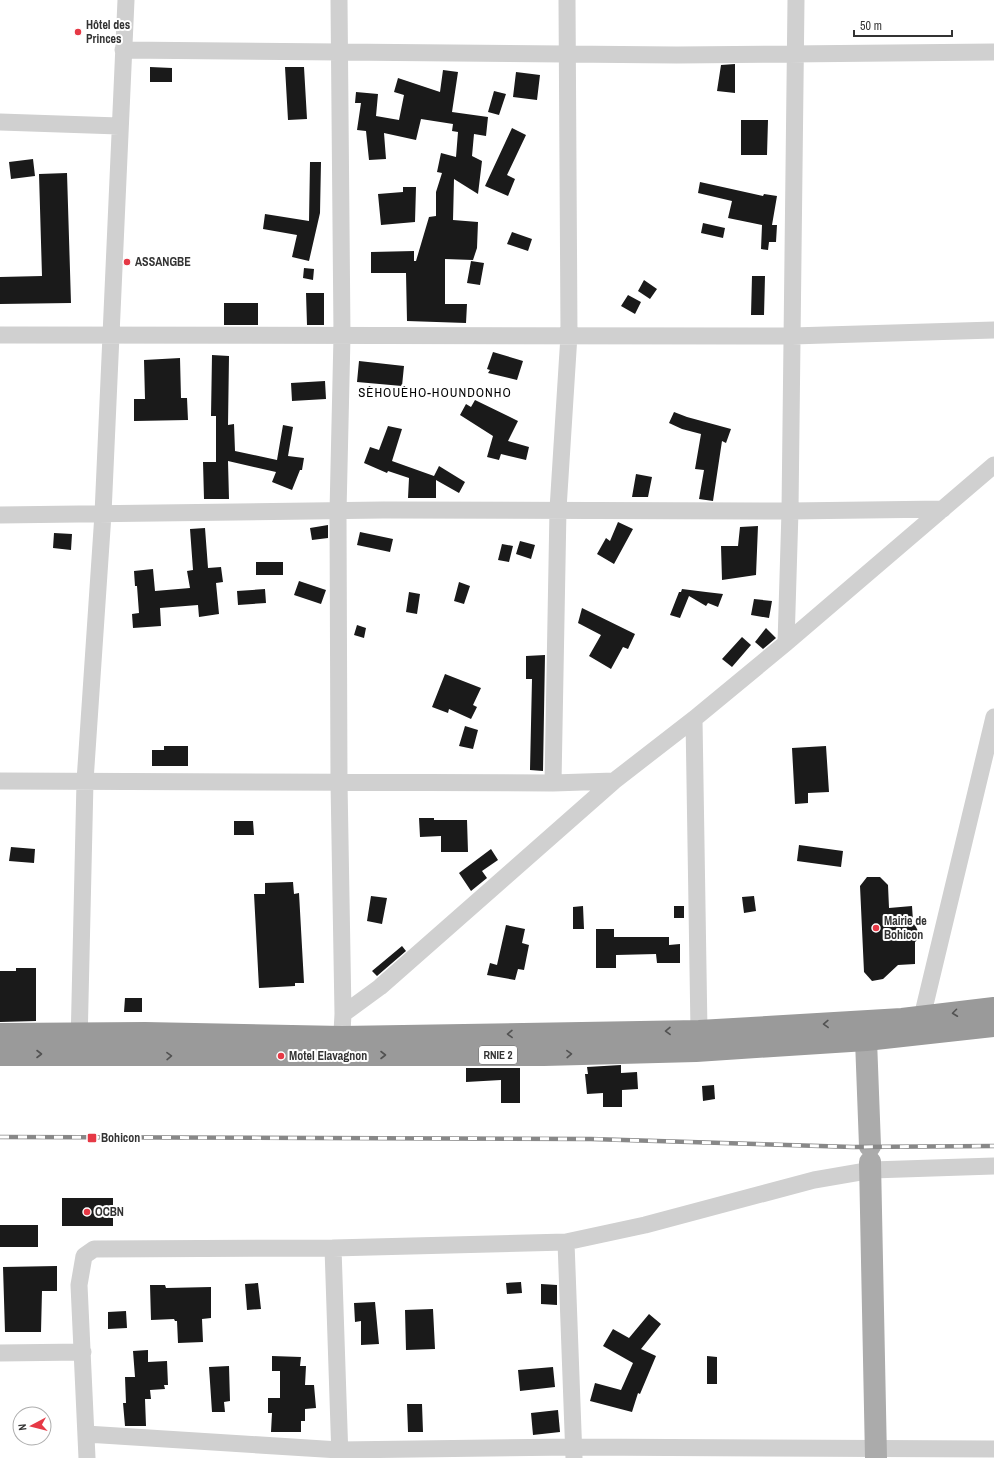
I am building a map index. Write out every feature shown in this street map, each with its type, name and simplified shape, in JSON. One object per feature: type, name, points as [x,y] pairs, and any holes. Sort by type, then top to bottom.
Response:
[{"type":"highway","name":"RNIE 2","points":[[865,1031],[922,1017],[994,1008]]},
{"type":"highway","name":"RNIE 2","points":[[0,1055],[145,1033],[544,1055],[751,1037],[994,1026]]},
{"type":"highway","name":"RNIE 2","points":[[341,1045],[544,1033],[699,1031],[751,1037]]},
{"type":"highway","points":[[544,1033],[544,1055]]},
{"type":"highway","name":"RNIE 2","points":[[0,1034],[79,1044]]},
{"type":"main road","points":[[865,1031],[871,1159],[876,1453]]},
{"type":"street","points":[[79,1044],[85,781],[103,514],[119,126],[126,0]]},
{"type":"street","points":[[339,0],[342,336],[338,512],[339,782],[343,1014],[341,1045]]},
{"type":"street","points":[[553,783],[558,509],[569,335],[567,0]]},
{"type":"street","points":[[786,643],[790,511],[796,0]]},
{"type":"street","points":[[123,50],[796,55],[994,52]]},
{"type":"street","points":[[0,122],[119,126]]},
{"type":"street","points":[[0,335],[792,336],[994,330]]},
{"type":"street","points":[[343,1014],[380,987],[614,781],[694,719],[786,643],[994,466]]},
{"type":"street","points":[[0,515],[558,509],[790,511],[943,509]]},
{"type":"street","points":[[922,1017],[994,717]]},
{"type":"street","points":[[694,719],[699,1031]]},
{"type":"street","points":[[0,781],[553,783],[614,781]]},
{"type":"street","points":[[87,1458],[79,1285],[84,1256],[94,1249],[333,1248],[566,1242],[645,1225],[814,1180],[871,1159],[994,1166]]},
{"type":"street","points":[[566,1242],[574,1453]]},
{"type":"street","points":[[333,1248],[339,1454]]},
{"type":"street","points":[[0,1353],[83,1352]]},
{"type":"street","points":[[86,1434],[339,1454],[876,1453],[994,1449]]},
{"type":"building","points":[[735,64],[735,93],[717,91],[721,65]]},
{"type":"building","points":[[150,67],[172,68],[172,82],[150,82]]},
{"type":"building","points":[[285,67],[304,67],[307,119],[288,120]]},
{"type":"building","points":[[443,70],[458,72],[452,112],[488,117],[486,136],[474,134],[472,156],[482,161],[478,194],[454,179],[453,220],[478,222],[477,248],[473,260],[445,259],[445,304],[467,304],[466,323],[407,321],[406,273],[371,273],[371,252],[414,251],[414,261],[416,261],[429,217],[436,216],[436,192],[442,173],[437,172],[441,153],[456,157],[458,132],[452,131],[453,124],[421,119],[416,140],[384,133],[386,159],[369,160],[366,131],[357,130],[361,103],[355,103],[356,92],[378,94],[376,116],[399,120],[404,95],[394,92],[398,78],[440,92]]},
{"type":"building","points":[[516,72],[540,75],[537,100],[513,97]]},
{"type":"building","points":[[494,91],[506,94],[499,115],[488,112]]},
{"type":"building","points":[[741,120],[768,120],[767,155],[741,155]]},
{"type":"building","points":[[512,128],[526,135],[507,175],[515,179],[508,196],[485,186]]},
{"type":"building","points":[[33,159],[35,176],[11,179],[9,162]]},
{"type":"building","points":[[310,162],[321,162],[320,213],[309,261],[292,257],[297,235],[263,229],[265,214],[309,221]]},
{"type":"building","points":[[67,173],[71,303],[0,304],[0,277],[42,276],[39,174]]},
{"type":"building","points":[[700,182],[763,196],[764,194],[777,196],[772,225],[777,225],[776,242],[769,242],[768,250],[761,249],[762,225],[728,218],[732,201],[698,193]]},
{"type":"building","points":[[403,187],[416,187],[415,222],[381,225],[378,194],[403,192]]},
{"type":"building","points":[[703,223],[725,228],[723,238],[701,233]]},
{"type":"building","points":[[512,232],[532,239],[528,251],[507,244]]},
{"type":"building","points":[[471,261],[484,263],[480,285],[467,283]]},
{"type":"building","points":[[304,268],[314,269],[313,280],[303,278]]},
{"type":"building","points":[[752,276],[765,276],[764,315],[751,315]]},
{"type":"building","points":[[644,280],[657,289],[650,299],[638,291]]},
{"type":"building","points":[[306,293],[324,293],[324,325],[307,325]]},
{"type":"building","points":[[628,295],[641,302],[635,314],[621,306]]},
{"type":"building","points":[[224,303],[258,303],[258,325],[224,325]]},
{"type":"building","points":[[493,352],[523,361],[517,380],[488,373],[490,370],[487,369]]},
{"type":"building","points":[[212,355],[229,356],[228,425],[234,424],[235,451],[277,460],[283,425],[293,427],[288,456],[304,458],[302,470],[300,470],[292,490],[272,482],[276,472],[228,461],[229,499],[204,499],[203,462],[216,462],[216,416],[211,416]]},
{"type":"building","points":[[180,358],[181,398],[187,398],[188,420],[134,421],[134,399],[145,399],[144,360]]},
{"type":"building","points":[[359,361],[404,366],[402,386],[357,382]]},
{"type":"building","points":[[325,381],[326,399],[292,401],[291,383]]},
{"type":"building","points":[[475,400],[518,421],[508,441],[529,447],[526,460],[501,454],[499,460],[487,457],[493,436],[460,415],[466,404],[471,407]]},
{"type":"building","points":[[674,412],[731,429],[726,443],[722,441],[713,501],[699,499],[704,470],[695,469],[701,434],[682,429],[669,423]]},
{"type":"building","points":[[388,426],[402,429],[392,461],[434,476],[439,466],[465,482],[459,493],[436,480],[436,498],[408,498],[409,478],[388,471],[387,473],[364,463],[370,447],[379,450]]},
{"type":"building","points":[[636,474],[652,477],[648,497],[632,497]]},
{"type":"building","points":[[618,522],[633,529],[614,564],[597,554],[606,538],[610,541]]},
{"type":"building","points":[[328,525],[328,538],[312,540],[310,528]]},
{"type":"building","points":[[758,526],[756,575],[722,580],[721,546],[738,546],[740,527]]},
{"type":"building","points":[[205,528],[208,568],[221,567],[223,582],[216,583],[219,614],[199,617],[198,605],[160,608],[161,626],[133,628],[132,614],[139,613],[137,586],[135,586],[134,571],[153,569],[155,591],[190,588],[187,571],[193,570],[190,529]]},
{"type":"building","points":[[360,532],[393,539],[390,552],[357,545]]},
{"type":"building","points":[[54,533],[72,534],[71,550],[53,548]]},
{"type":"building","points":[[520,541],[535,545],[531,559],[516,554]]},
{"type":"building","points":[[502,544],[513,546],[509,562],[498,560]]},
{"type":"building","points":[[256,562],[283,562],[283,575],[256,575]]},
{"type":"building","points":[[299,581],[326,590],[321,604],[294,595]]},
{"type":"building","points":[[459,582],[470,586],[464,604],[454,601]]},
{"type":"building","points":[[265,589],[266,603],[238,605],[237,591]]},
{"type":"building","points":[[682,589],[723,594],[718,607],[708,603],[706,606],[689,596],[680,618],[670,615],[679,592],[681,592]]},
{"type":"building","points":[[409,592],[420,594],[417,614],[406,612]]},
{"type":"building","points":[[754,599],[772,601],[769,618],[751,615]]},
{"type":"building","points":[[582,608],[635,634],[628,649],[623,647],[611,669],[589,656],[601,635],[578,623]]},
{"type":"building","points":[[357,625],[366,628],[364,638],[354,635]]},
{"type":"building","points":[[766,628],[776,638],[763,649],[755,642]]},
{"type":"building","points":[[742,637],[751,645],[732,667],[722,659]]},
{"type":"building","points":[[545,655],[543,771],[530,770],[532,679],[526,679],[526,656]]},
{"type":"building","points":[[445,674],[481,688],[473,705],[477,707],[471,719],[449,709],[448,713],[432,707]]},
{"type":"building","points":[[465,726],[478,730],[473,749],[459,746]]},
{"type":"building","points":[[164,746],[188,746],[188,766],[152,766],[152,750],[164,750]]},
{"type":"building","points":[[826,746],[829,792],[808,793],[808,803],[795,804],[792,748]]},
{"type":"building","points":[[419,818],[434,818],[434,820],[467,820],[468,852],[441,852],[441,836],[420,837]]},
{"type":"building","points":[[234,821],[253,821],[254,835],[234,835]]},
{"type":"building","points":[[799,845],[843,851],[841,867],[797,861]]},
{"type":"building","points":[[11,847],[35,849],[34,863],[9,861]]},
{"type":"building","points":[[491,849],[498,860],[482,871],[487,878],[471,891],[459,873]]},
{"type":"building","name":"Mairie de Bohicon","points":[[867,877],[880,877],[888,885],[889,908],[912,906],[913,921],[919,933],[918,939],[915,942],[915,964],[898,965],[883,979],[872,981],[864,972],[860,886]]},
{"type":"building","points":[[293,882],[294,894],[299,893],[304,983],[295,983],[295,986],[259,988],[254,894],[265,894],[265,883]]},
{"type":"building","points":[[371,896],[387,898],[382,924],[367,921]]},
{"type":"building","points":[[754,896],[756,911],[744,913],[742,897]]},
{"type":"building","points":[[583,906],[584,929],[573,929],[573,907]]},
{"type":"building","points":[[674,906],[684,906],[684,918],[674,918]]},
{"type":"building","points":[[506,925],[525,929],[522,943],[529,945],[524,970],[518,969],[515,980],[487,975],[490,963],[497,965]]},
{"type":"building","points":[[596,929],[614,929],[614,937],[669,937],[669,945],[680,944],[680,963],[657,963],[656,954],[616,955],[616,968],[596,968]]},
{"type":"building","points":[[402,946],[406,951],[377,976],[372,971]]},
{"type":"building","points":[[16,968],[36,968],[36,1021],[0,1022],[0,971],[16,971]]},
{"type":"building","points":[[125,998],[142,998],[142,1012],[124,1012]]},
{"type":"building","points":[[621,1065],[621,1073],[637,1072],[638,1089],[622,1090],[622,1107],[603,1107],[603,1093],[587,1094],[585,1074],[588,1074],[587,1067]]},
{"type":"building","points":[[466,1068],[520,1068],[520,1103],[501,1103],[501,1080],[466,1082]]},
{"type":"building","points":[[714,1085],[715,1099],[703,1101],[702,1086]]},
{"type":"building","name":"OCBN","points":[[62,1198],[113,1198],[113,1226],[62,1226]]},
{"type":"building","points":[[0,1225],[38,1225],[38,1247],[0,1247]]},
{"type":"building","points":[[57,1266],[57,1291],[42,1291],[41,1332],[5,1332],[3,1267]]},
{"type":"building","points":[[521,1282],[522,1293],[507,1294],[506,1283]]},
{"type":"building","points":[[258,1283],[261,1309],[247,1310],[245,1284]]},
{"type":"building","points":[[541,1284],[557,1285],[557,1305],[541,1304]]},
{"type":"building","points":[[150,1285],[165,1285],[166,1288],[211,1287],[211,1318],[202,1319],[203,1342],[178,1343],[177,1321],[174,1319],[151,1320]]},
{"type":"building","points":[[375,1302],[379,1344],[361,1345],[361,1321],[355,1322],[354,1303]]},
{"type":"building","points":[[433,1309],[435,1349],[406,1350],[405,1310]]},
{"type":"building","points":[[126,1311],[127,1328],[108,1329],[108,1312]]},
{"type":"building","points":[[649,1314],[661,1324],[641,1349],[656,1356],[640,1394],[638,1393],[632,1412],[590,1401],[595,1383],[621,1390],[633,1363],[603,1346],[613,1329],[629,1338]]},
{"type":"building","points":[[148,1350],[148,1362],[167,1361],[168,1385],[164,1385],[165,1389],[150,1390],[151,1399],[145,1399],[146,1426],[125,1426],[123,1403],[126,1403],[125,1377],[135,1377],[133,1351]]},
{"type":"building","points":[[272,1356],[301,1357],[300,1366],[306,1366],[305,1385],[314,1385],[316,1408],[305,1409],[305,1421],[301,1421],[301,1432],[271,1432],[272,1413],[268,1413],[268,1398],[280,1398],[280,1371],[272,1371]]},
{"type":"building","points":[[707,1356],[717,1357],[717,1384],[707,1384]]},
{"type":"building","points":[[229,1366],[230,1401],[224,1402],[225,1412],[212,1412],[209,1367]]},
{"type":"building","points":[[553,1367],[555,1387],[520,1391],[518,1370]]},
{"type":"building","points":[[407,1404],[422,1404],[423,1432],[408,1432]]},
{"type":"building","points":[[558,1410],[560,1432],[533,1435],[531,1413]]},
{"type":"railway","points":[[0,1137],[591,1139],[853,1147],[994,1146]]},
{"type":"place","name":"Hôtel des Princes","points":[[78,32]]},
{"type":"place","name":"ASSANGBE","points":[[127,262]]},
{"type":"place","name":"Mairie de Bohicon","points":[[876,928]]},
{"type":"place","name":"Motel Elavagnon","points":[[281,1056]]},
{"type":"place","name":"Bohicon","points":[[92,1138]]},
{"type":"place","name":"OCBN","points":[[87,1212]]},
{"type":"district","name":"SÈHOUÈHO-HOUNDONHO","points":[[435,392]]}]
